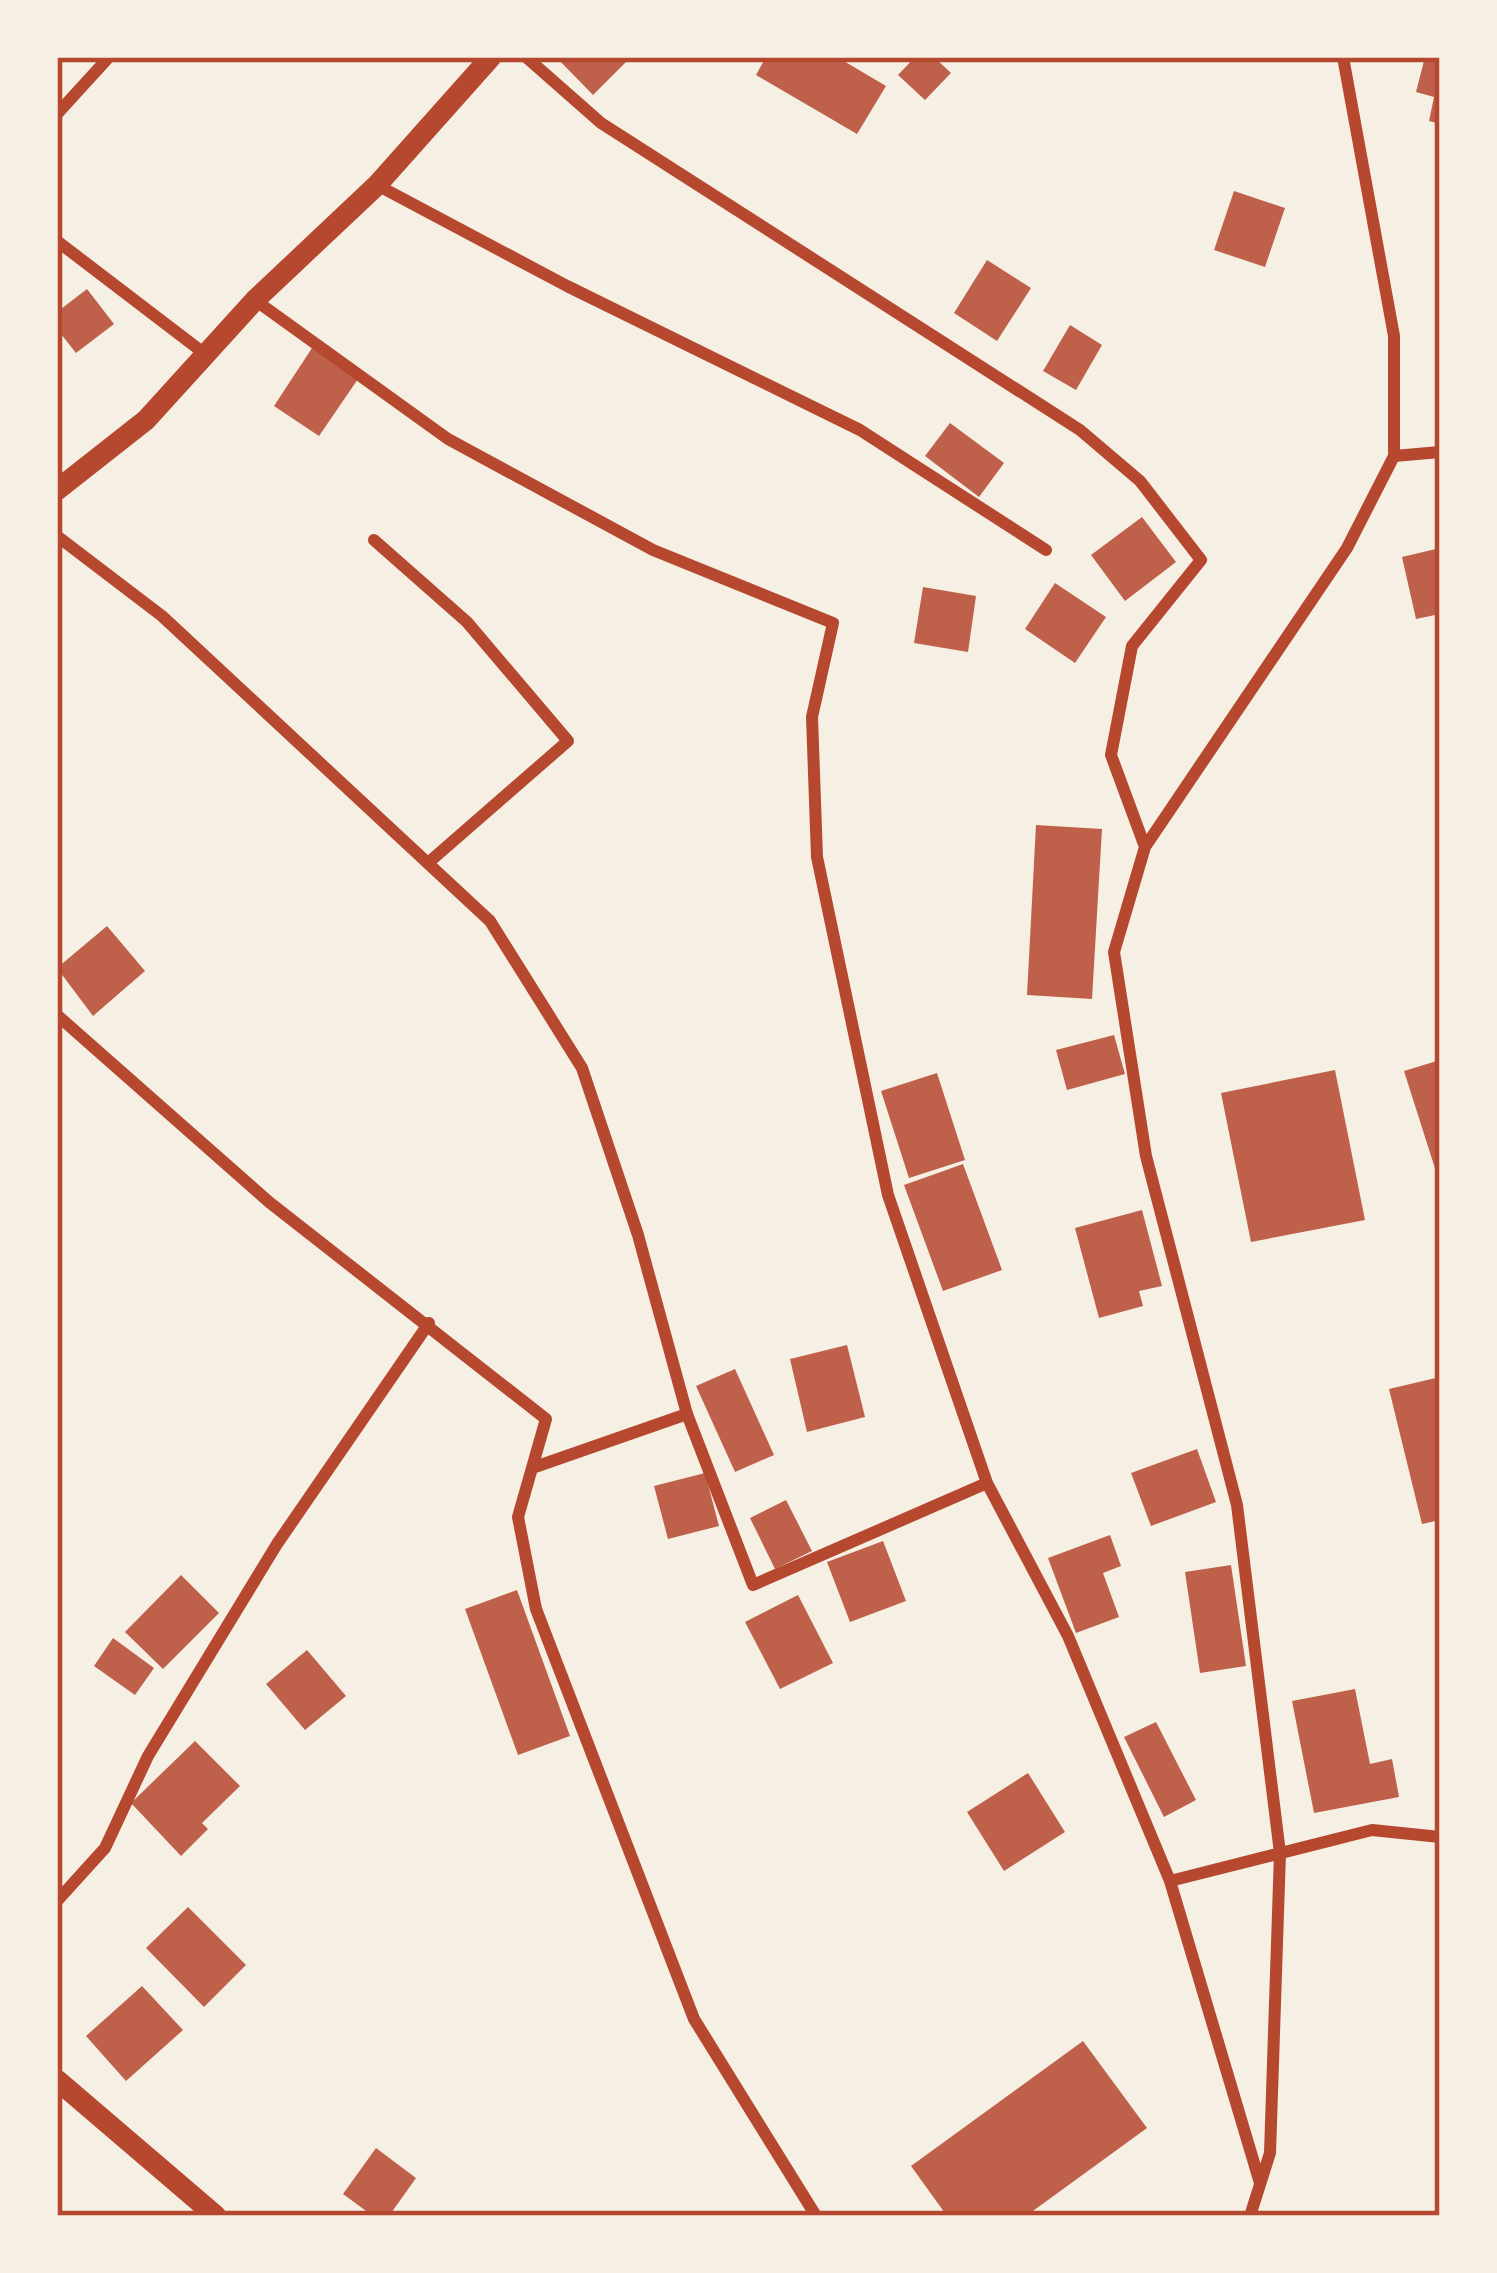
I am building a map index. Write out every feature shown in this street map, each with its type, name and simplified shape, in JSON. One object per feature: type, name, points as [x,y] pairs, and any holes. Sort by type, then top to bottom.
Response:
[{"type":"street","points":[[57,114],[109,57]]},
{"type":"street","points":[[57,490],[146,420],[255,300],[377,185],[491,57]]},
{"type":"street","points":[[526,57],[601,123],[1080,430],[1139,481],[1201,560],[1132,646],[1111,755],[1145,847]]},
{"type":"street","points":[[1250,2216],[1270,2153],[1280,1853],[1237,1504],[1146,1156],[1114,952],[1145,847],[1347,548],[1394,456],[1394,336],[1343,57]]},
{"type":"street","points":[[377,185],[588,297],[860,430],[1046,550]]},
{"type":"street","points":[[57,242],[205,354]]},
{"type":"street","points":[[255,300],[448,439],[653,550],[833,623],[812,717],[817,857],[888,1196],[987,1484],[1067,1636],[1170,1881],[1260,2183]]},
{"type":"street","points":[[1394,456],[1440,452]]},
{"type":"street","points":[[57,536],[162,616],[490,921],[582,1068],[638,1235],[687,1414],[753,1586],[987,1484]]},
{"type":"street","points":[[374,540],[466,622],[568,741],[428,863]]},
{"type":"street","points":[[57,1015],[269,1202],[546,1419],[518,1517],[536,1609],[694,2019],[816,2216]]},
{"type":"street","points":[[57,1901],[105,1848],[148,1756],[277,1544],[429,1323]]},
{"type":"street","points":[[535,1467],[687,1414]]},
{"type":"street","points":[[1170,1881],[1372,1830],[1440,1837]]},
{"type":"street","points":[[57,2080],[216,2216]]},
{"type":"building","points":[[556,57],[631,57],[593,95]]},
{"type":"building","points":[[766,57],[837,57],[886,86],[857,134],[756,75]]},
{"type":"building","points":[[915,57],[934,57],[951,73],[925,100],[898,75]]},
{"type":"building","points":[[1425,57],[1440,57],[1440,124],[1429,121],[1434,97],[1416,92]]},
{"type":"building","points":[[1234,191],[1285,208],[1265,267],[1214,250]]},
{"type":"building","points":[[987,260],[1031,288],[997,341],[954,313]]},
{"type":"building","points":[[87,289],[114,324],[76,353],[57,329],[57,312]]},
{"type":"building","points":[[1070,325],[1102,345],[1076,390],[1043,371]]},
{"type":"building","points":[[312,348],[358,379],[319,436],[274,406]]},
{"type":"building","points":[[950,423],[1004,463],[979,497],[925,456]]},
{"type":"building","points":[[1142,517],[1176,562],[1125,601],[1091,555]]},
{"type":"building","points":[[1440,548],[1440,614],[1416,619],[1402,557]]},
{"type":"building","points":[[1055,583],[1106,617],[1075,663],[1025,629]]},
{"type":"building","points":[[923,587],[976,596],[968,652],[914,643]]},
{"type":"building","points":[[1036,825],[1102,829],[1092,999],[1027,995]]},
{"type":"building","points":[[107,926],[145,971],[93,1016],[57,968]]},
{"type":"building","points":[[1114,1035],[1125,1074],[1067,1090],[1056,1050]]},
{"type":"building","points":[[1440,1060],[1440,1181],[1439,1181],[1404,1071]]},
{"type":"building","points":[[1335,1070],[1365,1220],[1251,1242],[1221,1093]]},
{"type":"building","points":[[937,1073],[965,1160],[909,1178],[881,1091]]},
{"type":"building","points":[[963,1164],[1002,1270],[943,1291],[904,1185]]},
{"type":"building","points":[[1142,1210],[1162,1286],[1139,1291],[1143,1306],[1099,1318],[1075,1228]]},
{"type":"building","points":[[847,1345],[865,1417],[807,1432],[790,1359]]},
{"type":"building","points":[[735,1369],[774,1455],[735,1472],[696,1386]]},
{"type":"building","points":[[1440,1377],[1440,1520],[1422,1524],[1389,1389]]},
{"type":"building","points":[[1197,1449],[1216,1502],[1151,1526],[1131,1473]]},
{"type":"building","points":[[705,1473],[719,1526],[668,1539],[654,1486]]},
{"type":"building","points":[[786,1500],[812,1551],[775,1569],[750,1518]]},
{"type":"building","points":[[1110,1535],[1121,1566],[1103,1573],[1119,1617],[1076,1633],[1048,1558]]},
{"type":"building","points":[[883,1541],[906,1601],[850,1622],[827,1562]]},
{"type":"building","points":[[1231,1565],[1246,1666],[1200,1673],[1185,1572]]},
{"type":"building","points":[[181,1575],[219,1613],[163,1669],[125,1632]]},
{"type":"building","points":[[517,1590],[570,1736],[518,1755],[465,1609]]},
{"type":"building","points":[[798,1595],[833,1663],[780,1689],[745,1622]]},
{"type":"building","points":[[113,1638],[154,1668],[135,1695],[94,1666]]},
{"type":"building","points":[[307,1650],[346,1696],[305,1730],[266,1684]]},
{"type":"building","points":[[1355,1689],[1370,1764],[1392,1759],[1399,1797],[1314,1813],[1292,1701]]},
{"type":"building","points":[[1156,1722],[1196,1800],[1164,1817],[1124,1737]]},
{"type":"building","points":[[195,1741],[240,1786],[202,1823],[208,1829],[181,1856],[131,1803]]},
{"type":"building","points":[[1028,1773],[1065,1832],[1004,1871],[967,1812]]},
{"type":"building","points":[[188,1907],[246,1965],[204,2007],[146,1948]]},
{"type":"building","points":[[142,1986],[183,2030],[126,2081],[86,2036]]},
{"type":"building","points":[[1083,2041],[1147,2128],[1026,2216],[947,2216],[911,2166]]},
{"type":"building","points":[[376,2148],[416,2178],[389,2216],[373,2216],[343,2194]]}]
